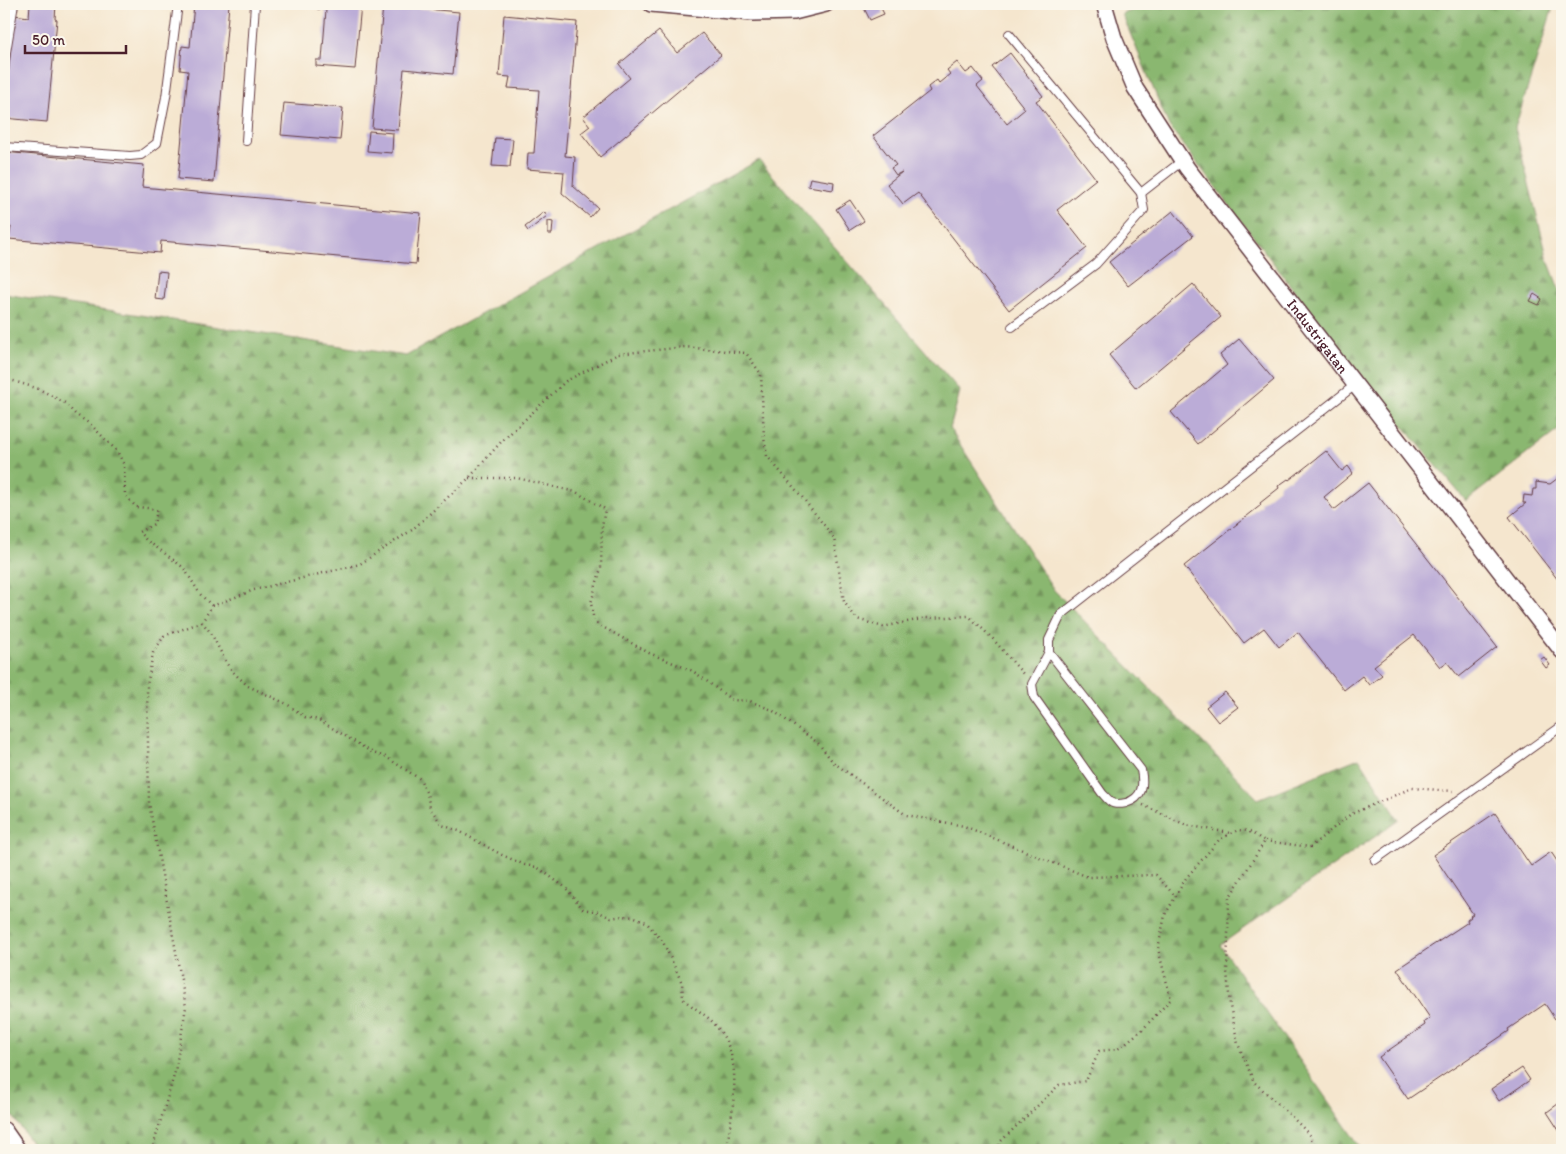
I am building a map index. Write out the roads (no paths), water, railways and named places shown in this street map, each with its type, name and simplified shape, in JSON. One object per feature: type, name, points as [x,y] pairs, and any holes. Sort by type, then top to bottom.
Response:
[{"type":"street","points":[[651,4],[752,13],[794,12],[804,6],[826,4]]},
{"type":"street","name":"Industrigatan","points":[[1104,4],[1114,38],[1135,88],[1182,161],[1562,651]]},
{"type":"street","points":[[4,1130],[18,1150]]},
{"type":"lane","points":[[4,64],[14,4]]},
{"type":"lane","points":[[4,146],[130,156],[140,155],[157,143],[166,97],[178,4]]},
{"type":"lane","points":[[246,142],[255,4]]},
{"type":"lane","points":[[1008,34],[1141,193],[1144,210],[1096,264],[1012,327]]},
{"type":"lane","points":[[1141,193],[1182,161]]},
{"type":"lane","points":[[1049,652],[1141,770],[1143,781],[1141,793],[1133,800],[1121,804],[1112,803],[1102,793],[1034,697],[1032,684],[1049,652],[1049,640],[1061,615],[1355,385]]},
{"type":"lane","points":[[1375,860],[1562,726]]}]
